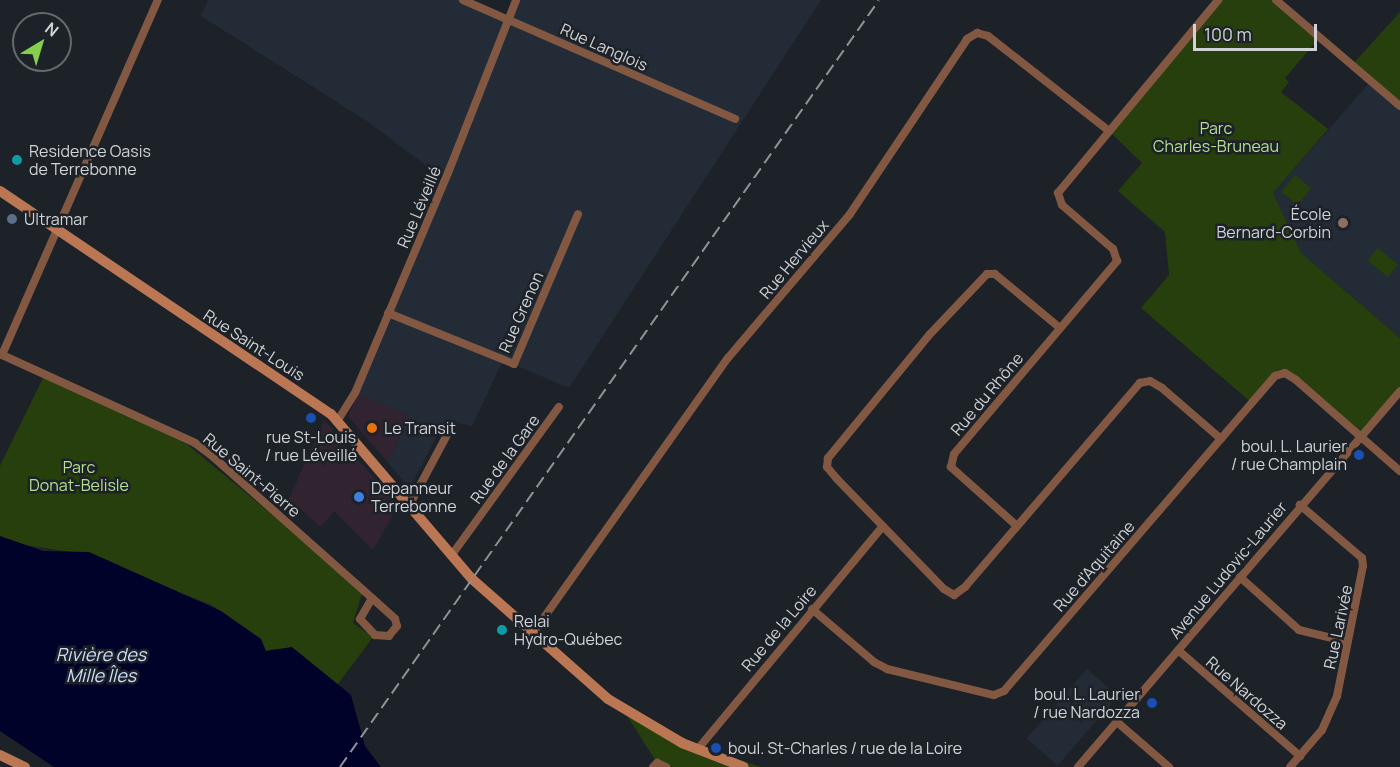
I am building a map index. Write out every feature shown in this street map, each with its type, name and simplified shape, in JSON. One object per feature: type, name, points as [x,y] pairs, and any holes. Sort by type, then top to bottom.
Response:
[{"type":"main road","name":"Rue Saint-Louis","points":[[0,190],[57,231],[338,420],[454,560],[614,704],[697,750],[744,767]]},
{"type":"main road","points":[[0,755],[25,767]]},
{"type":"street","points":[[1,354],[158,0]]},
{"type":"street","name":"Rue Langlois","points":[[463,0],[735,119]]},
{"type":"street","name":"Rue Léveillé","points":[[338,420],[355,393],[516,0]]},
{"type":"street","points":[[1218,0],[1108,130],[1058,194],[1062,205],[1113,249],[1117,261],[1060,328],[995,274],[987,274],[930,334],[828,458],[827,467],[883,526],[954,595],[1017,526],[1140,383],[1150,381],[1162,388],[1221,439]]},
{"type":"street","points":[[1276,0],[1400,106]]},
{"type":"street","name":"Rue Hervieux","points":[[533,633],[728,358],[850,214],[967,39],[977,33],[988,36],[1108,130]]},
{"type":"street","name":"Rue Grenon","points":[[388,314],[514,364],[578,214]]},
{"type":"street","name":"Rue du Rhône","points":[[1017,526],[951,467],[954,454],[1060,328]]},
{"type":"street","name":"Rue Saint-Pierre","points":[[1,354],[195,443],[372,598],[395,619],[397,626],[389,636],[375,635],[360,619],[372,598]]},
{"type":"street","name":"Rue d'Aquitaine","points":[[812,609],[874,662],[887,669],[994,695],[1004,691],[1275,376],[1286,374],[1362,435],[1400,471]]},
{"type":"street","name":"Avenue Ludovic-Laurier","points":[[1078,767],[1300,505],[1400,391]]},
{"type":"street","name":"Rue de la Gare","points":[[454,560],[559,407]]},
{"type":"street","points":[[409,506],[448,434]]},
{"type":"street","name":"Rue Larivée","points":[[1290,767],[1322,730],[1337,696],[1362,578],[1362,558],[1300,505]]},
{"type":"street","name":"Rue de la Loire","points":[[697,750],[883,526]]},
{"type":"street","points":[[1240,577],[1299,630],[1348,642]]},
{"type":"street","name":"Rue Nardozza","points":[[1178,650],[1300,756]]},
{"type":"street","points":[[1117,722],[1169,767]]},
{"type":"street","points":[[655,765],[666,767]]},
{"type":"shaded area","points":[[208,0],[463,0],[508,19],[516,0],[821,0],[569,388],[503,360],[472,426],[445,420],[410,488],[388,463],[410,416],[355,393],[448,173],[428,167],[367,121],[201,16]]},
{"type":"shaded area","name":"École Bernard-Corbin","points":[[1371,81],[1400,107],[1400,338],[1301,253],[1273,193]]},
{"type":"shaded area","points":[[358,394],[410,416],[388,463],[348,416]]},
{"type":"shaded area","points":[[324,420],[398,506],[373,550],[334,511],[321,527],[289,499]]},
{"type":"shaded area","points":[[1087,669],[1118,696],[1058,765],[1027,738]]},
{"type":"green space","name":"Parc Charles-Bruneau","points":[[1218,0],[1276,0],[1320,37],[1285,78],[1289,82],[1281,92],[1328,129],[1273,193],[1301,253],[1400,338],[1400,391],[1362,435],[1286,374],[1275,376],[1252,403],[1141,308],[1169,275],[1165,232],[1118,191],[1142,163],[1108,130]]},
{"type":"green space","points":[[1400,12],[1400,107],[1352,65]]},
{"type":"green space","points":[[1295,175],[1311,188],[1297,205],[1281,192]]},
{"type":"green space","points":[[1378,248],[1398,265],[1388,277],[1368,260]]},
{"type":"green space","name":"Parc Donat-Belisle","points":[[45,374],[188,445],[363,590],[353,623],[373,637],[335,688],[275,649],[266,651],[212,605],[76,553],[0,541],[0,466]]},
{"type":"green space","points":[[621,706],[668,736],[761,767],[666,767],[657,763]]},
{"type":"water","name":"Rivière des Mille Îles","points":[[0,536],[43,551],[89,552],[221,611],[261,639],[266,651],[292,647],[351,695],[365,746],[381,767],[54,767],[0,731]]},
{"type":"railway","points":[[340,767],[879,0]]},
{"type":"place","name":"Residence Oasis de Terrebonne","points":[[17,160]]},
{"type":"place","name":"Ultramar","points":[[12,219]]},
{"type":"place","name":"École Bernard-Corbin","points":[[1343,223]]},
{"type":"place","name":"rue St-Louis / rue Léveillé","points":[[311,418]]},
{"type":"place","name":"Le Transit","points":[[372,428]]},
{"type":"place","name":"boul. L. Laurier / rue Champlain","points":[[1359,455]]},
{"type":"place","name":"Depanneur Terrebonne","points":[[359,497]]},
{"type":"place","name":"Relai Hydro-Québec","points":[[502,630]]},
{"type":"place","name":"boul. L. Laurier / rue Nardozza","points":[[1152,703]]},
{"type":"place","name":"boul. St-Charles / rue de la Loire","points":[[716,748]]}]
